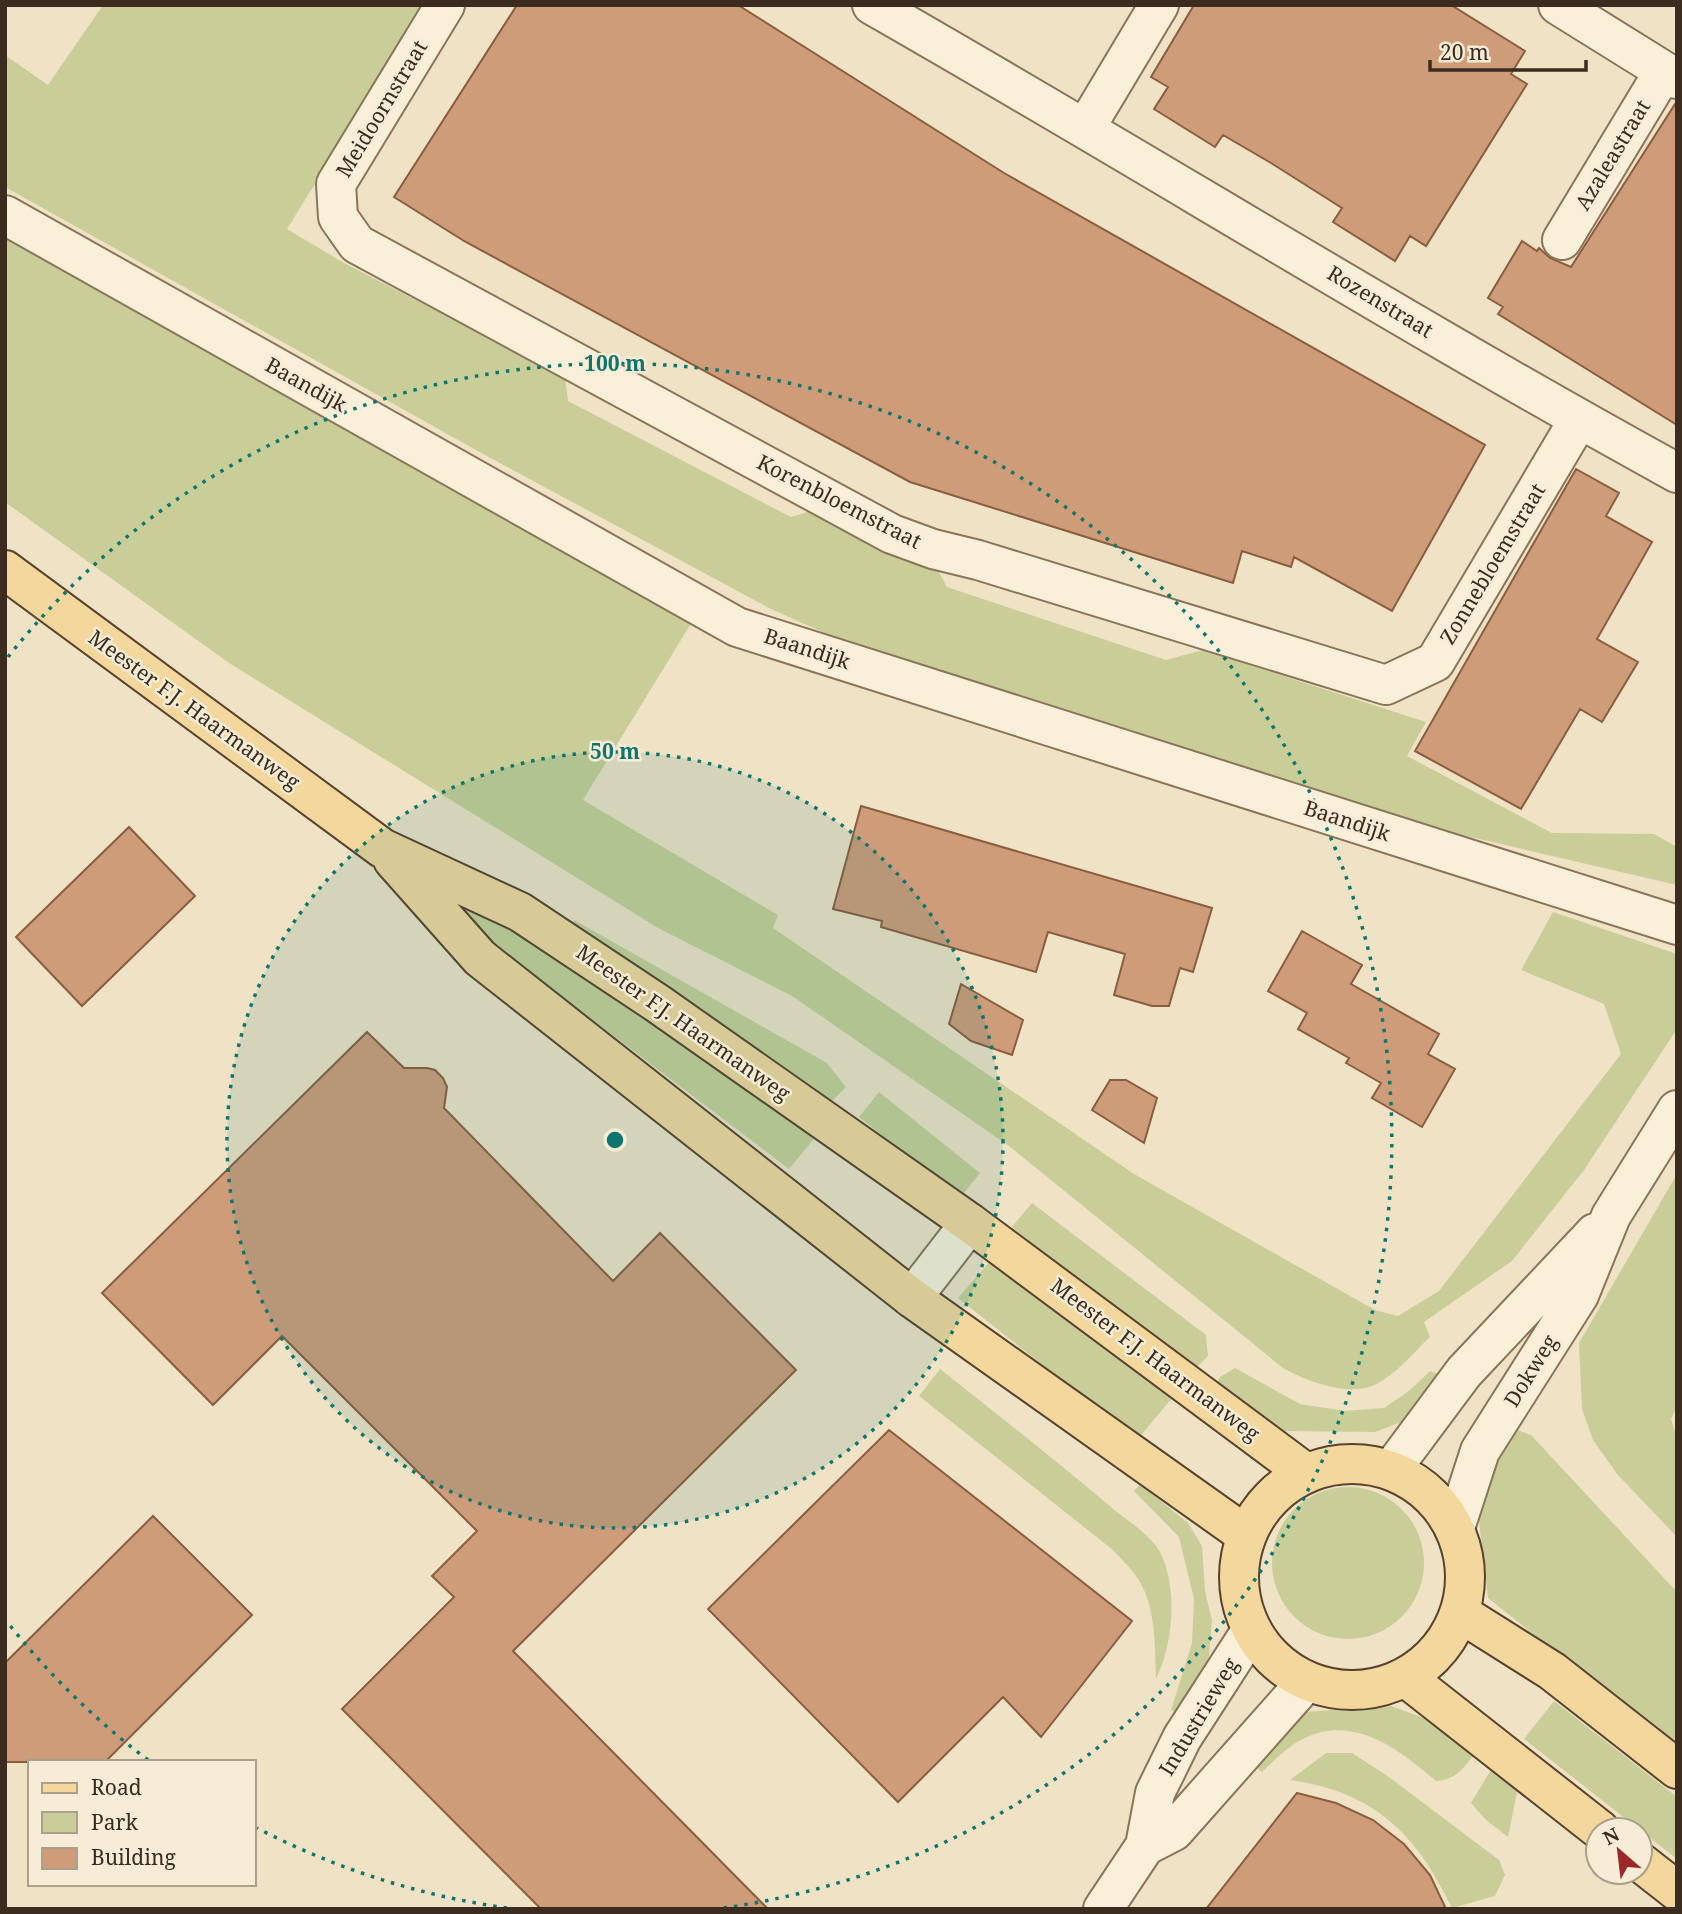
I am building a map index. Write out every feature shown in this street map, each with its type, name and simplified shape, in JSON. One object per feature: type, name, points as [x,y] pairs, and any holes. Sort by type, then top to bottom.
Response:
[{"type":"main road","name":"Meester F.J. Haarmanweg","points":[[5,570],[382,848],[520,912],[970,1223],[1306,1473]]},
{"type":"main road","name":"Meester F.J. Haarmanweg","points":[[382,848],[480,958],[912,1298],[1246,1535]]},
{"type":"main road","points":[[1348,1463],[1391,1470],[1429,1492],[1455,1528],[1466,1569],[1460,1613],[1439,1650],[1405,1677],[1356,1691],[1307,1682],[1275,1661],[1251,1631],[1238,1584],[1246,1535],[1269,1498],[1306,1473],[1348,1463]]},
{"type":"main road","points":[[1460,1613],[1552,1671],[1677,1769]]},
{"type":"main road","points":[[1405,1677],[1584,1817]]},
{"type":"main road","points":[[1654,1873],[1677,1891]]},
{"type":"street","name":"Meidoornstraat","points":[[338,218],[336,184],[445,5]]},
{"type":"street","name":"Rozenstraat","points":[[872,5],[1086,127],[1579,419],[1677,473]]},
{"type":"street","points":[[1086,127],[1159,5]]},
{"type":"street","name":"Azaleastraat","points":[[1558,5],[1670,75],[1562,240]]},
{"type":"street","name":"Baandijk","points":[[5,215],[737,627],[1677,925]]},
{"type":"street","name":"Korenbloemstraat","points":[[338,218],[357,244],[892,534],[1386,685]]},
{"type":"street","name":"Zonnebloemstraat","points":[[1386,685],[1435,662],[1579,419]]},
{"type":"street","name":"Dokweg","points":[[1455,1528],[1480,1451],[1578,1295],[1611,1216],[1677,1110]]},
{"type":"street","name":"Dokweg","points":[[1391,1470],[1464,1372],[1611,1216]]},
{"type":"street","points":[[912,1298],[970,1223]]},
{"type":"street","name":"Industrieweg","points":[[1103,1909],[1144,1846],[1155,1793],[1182,1738],[1251,1631]]},
{"type":"street","name":"Industrieweg","points":[[1144,1846],[1174,1831],[1307,1682]]},
{"type":"green space","points":[[103,5],[426,5],[287,229],[344,263],[565,377],[568,401],[791,517],[815,510],[934,563],[947,587],[1166,660],[1203,650],[1426,722],[1407,756],[1552,833],[1654,834],[1677,847],[1677,885],[1432,828],[923,677],[771,609],[485,455],[5,187],[5,55],[48,85]]},
{"type":"green space","points":[[5,237],[442,485],[692,622],[583,800],[778,915],[773,928],[1134,1174],[1375,1310],[1398,1316],[1439,1291],[1621,1054],[1604,1004],[1521,970],[1553,912],[1677,954],[1677,1029],[1584,1170],[1512,1261],[1424,1322],[1430,1337],[1396,1371],[1380,1382],[1362,1389],[1326,1386],[1292,1373],[1009,1146],[792,996],[658,928],[229,663],[5,502]]},
{"type":"green space","points":[[448,887],[817,1135],[789,1169],[436,901]]},
{"type":"green space","points":[[574,920],[827,1063],[846,1087],[830,1103],[570,924]]},
{"type":"green space","points":[[879,1092],[980,1173],[960,1198],[859,1117]]},
{"type":"green space","points":[[1677,1174],[1677,1406],[1671,1419],[1677,1438],[1677,1537],[1617,1474],[1593,1440],[1582,1409],[1579,1343]]},
{"type":"green space","points":[[1032,1203],[1206,1335],[1208,1356],[1193,1371],[1012,1227]]},
{"type":"green space","points":[[991,1260],[1172,1398],[1137,1440],[958,1298]]},
{"type":"green space","points":[[1235,1368],[1300,1404],[1345,1411],[1384,1408],[1409,1391],[1430,1371],[1443,1376],[1404,1421],[1375,1432],[1285,1431],[1250,1414],[1216,1386],[1220,1377]]},
{"type":"green space","points":[[940,1369],[1139,1529],[1157,1547],[1170,1584],[1171,1617],[1170,1634],[1156,1679],[1151,1611],[1138,1579],[1113,1550],[919,1396]]},
{"type":"green space","points":[[1515,1429],[1531,1435],[1677,1592],[1677,1749],[1488,1598],[1478,1512],[1491,1459]]},
{"type":"green space","points":[[1140,1484],[1188,1523],[1202,1546],[1205,1591],[1212,1620],[1209,1656],[1193,1691],[1178,1713],[1171,1710],[1192,1643],[1194,1599],[1179,1537],[1134,1491]]},
{"type":"green space","points":[[1348,1487],[1377,1493],[1402,1509],[1418,1534],[1424,1563],[1418,1592],[1402,1617],[1377,1633],[1348,1639],[1319,1633],[1294,1617],[1278,1592],[1272,1563],[1278,1534],[1294,1509],[1319,1493]]},
{"type":"green space","points":[[1554,1701],[1677,1797],[1677,1859],[1654,1841],[1654,1816],[1622,1816],[1524,1739]]},
{"type":"green space","points":[[1391,1706],[1435,1722],[1475,1753],[1454,1776],[1436,1781],[1392,1747],[1358,1733],[1341,1730],[1323,1732],[1299,1741],[1262,1772],[1253,1765],[1302,1712]]},
{"type":"green space","points":[[1326,1753],[1352,1753],[1389,1777],[1499,1860],[1505,1875],[1495,1896],[1452,1908],[1423,1858],[1389,1820],[1346,1795],[1290,1780]]},
{"type":"green space","points":[[1492,1768],[1518,1787],[1508,1837],[1486,1820],[1471,1803]]},
{"type":"building","points":[[517,5],[738,5],[1004,173],[1485,445],[1392,611],[1294,557],[1291,567],[1242,551],[1233,583],[910,482],[464,241],[394,197]]},
{"type":"building","points":[[1194,5],[1451,5],[1525,51],[1511,74],[1527,84],[1426,246],[1410,236],[1395,261],[1333,222],[1342,208],[1271,163],[1223,135],[1215,147],[1154,109],[1168,87],[1151,77]]},
{"type":"building","points":[[1677,101],[1677,425],[1498,314],[1503,307],[1488,298],[1522,241],[1571,267]]},
{"type":"building","points":[[1576,469],[1619,493],[1606,516],[1652,542],[1597,639],[1638,662],[1602,722],[1580,709],[1521,809],[1415,751]]},
{"type":"building","points":[[861,806],[1212,908],[1193,972],[1180,968],[1169,1006],[1152,1006],[1114,995],[1125,954],[1048,932],[1036,972],[881,927],[882,921],[833,909]]},
{"type":"building","points":[[129,827],[195,896],[82,1006],[16,937]]},
{"type":"building","points":[[1302,931],[1362,965],[1351,984],[1439,1034],[1428,1054],[1455,1069],[1422,1127],[1372,1098],[1381,1083],[1346,1063],[1349,1058],[1298,1029],[1307,1013],[1268,991]]},
{"type":"building","points":[[961,984],[1023,1020],[1012,1055],[971,1041],[949,1024]]},
{"type":"building","points":[[367,1032],[404,1068],[435,1070],[443,1078],[447,1087],[444,1108],[613,1281],[660,1233],[796,1370],[513,1651],[768,1909],[541,1909],[342,1709],[454,1597],[432,1576],[477,1531],[282,1336],[213,1405],[102,1293]]},
{"type":"building","points":[[1110,1080],[1126,1080],[1157,1098],[1144,1143],[1092,1110]]},
{"type":"building","points":[[889,1430],[1132,1621],[1041,1737],[1003,1697],[898,1802],[708,1609]]},
{"type":"building","points":[[153,1516],[252,1615],[107,1760],[5,1762],[5,1663]]},
{"type":"building","points":[[1297,1793],[1336,1803],[1373,1820],[1404,1844],[1430,1875],[1446,1909],[1206,1909]]}]
